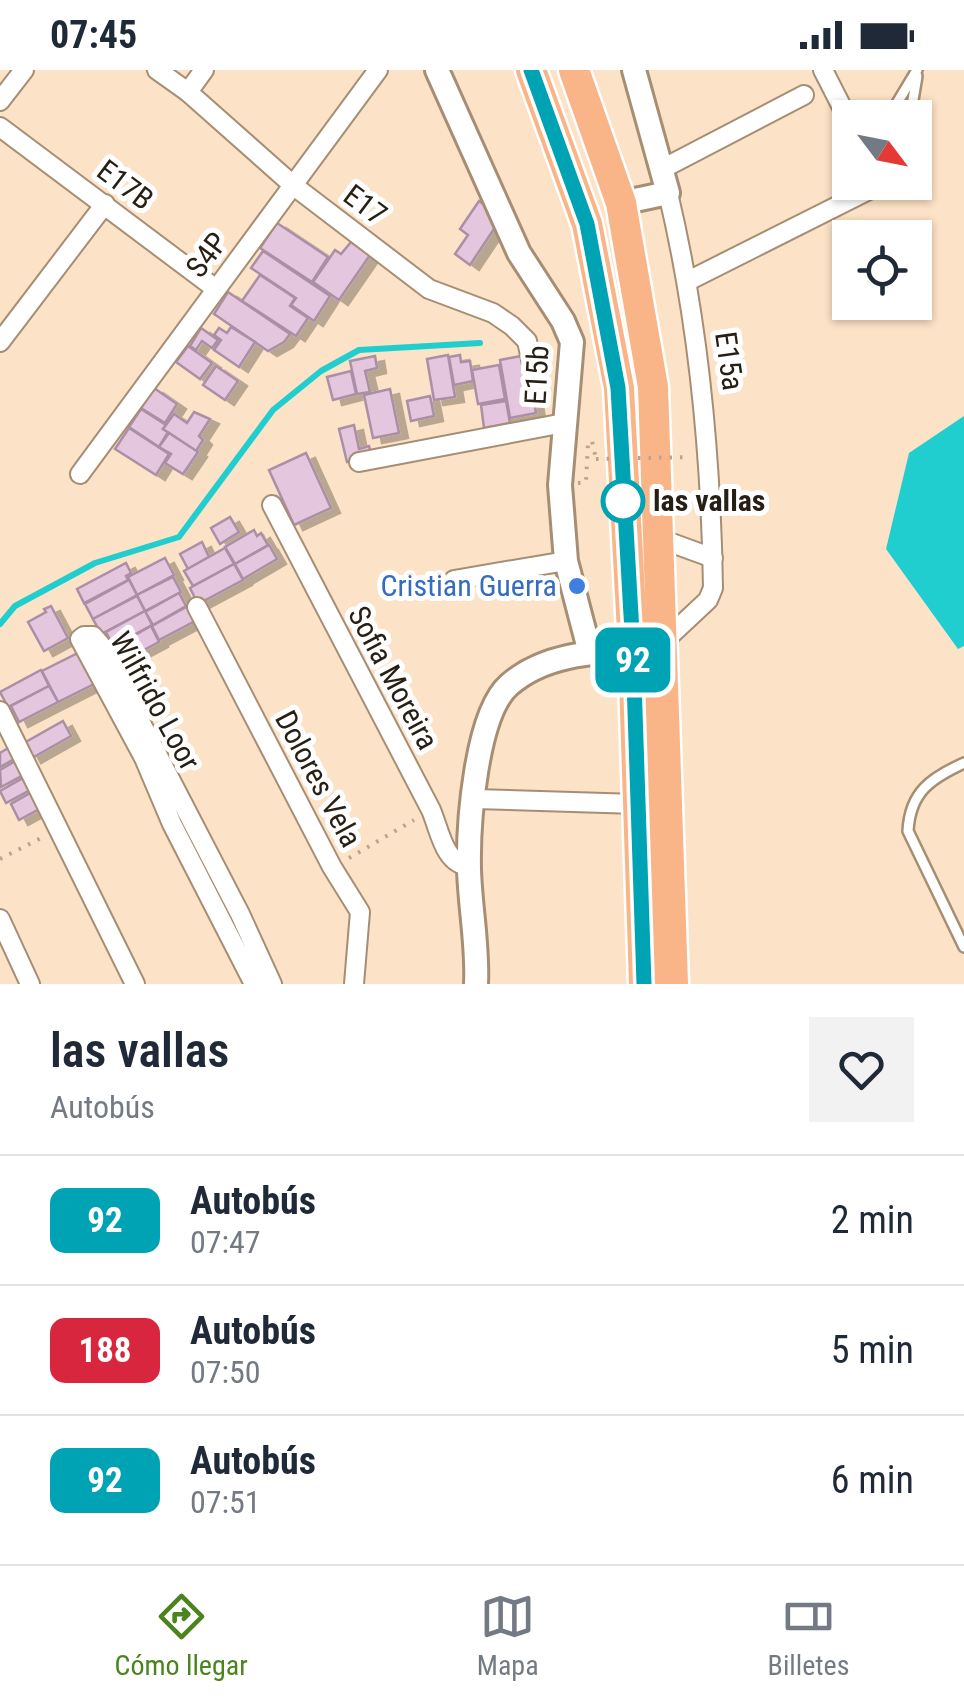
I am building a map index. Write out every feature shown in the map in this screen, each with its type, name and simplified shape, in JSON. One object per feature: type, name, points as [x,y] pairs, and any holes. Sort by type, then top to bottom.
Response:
[{"type":"highway","points":[[531,70],[587,224],[615,369],[647,647],[673,984]]},
{"type":"highway","points":[[574,70],[621,203],[653,387],[658,538],[638,804],[644,984]]},
{"type":"street","points":[[0,101],[24,70]]},
{"type":"street","name":"E17","points":[[157,70],[188,92],[294,186],[429,289],[494,313],[512,326],[526,341],[534,374]]},
{"type":"street","points":[[188,92],[204,70]]},
{"type":"street","name":"S4P","points":[[80,474],[378,70]]},
{"type":"street","name":"E15b","points":[[438,70],[519,253],[569,332],[572,351],[560,485],[566,561],[590,652]]},
{"type":"street","name":"E15a","points":[[634,70],[688,281],[705,405],[713,558],[713,588],[708,600],[647,647]]},
{"type":"street","points":[[823,70],[838,100]]},
{"type":"street","points":[[662,169],[804,95]]},
{"type":"street","name":"E17B","points":[[0,127],[216,289]]},
{"type":"street","points":[[621,203],[668,193]]},
{"type":"street","points":[[688,281],[849,200]]},
{"type":"street","points":[[0,342],[104,204]]},
{"type":"street","points":[[359,462],[564,422]]},
{"type":"street","name":"Sofia Moreira","points":[[272,505],[432,810],[450,858],[457,865],[469,866]]},
{"type":"street","points":[[658,538],[713,558]]},
{"type":"street","points":[[454,580],[566,561]]},
{"type":"street","name":"Dolores Vela","points":[[197,607],[360,917],[354,984]]},
{"type":"street","name":"Wilfrido Loor","points":[[254,984],[172,824],[144,758],[88,657],[80,640],[84,636],[93,636],[100,644],[240,914],[272,984]]},
{"type":"street","points":[[476,984],[469,866],[483,735],[490,712],[499,696],[530,671],[590,652],[647,647]]},
{"type":"street","points":[[0,711],[135,984]]},
{"type":"street","points":[[475,799],[638,804]]},
{"type":"street","points":[[0,919],[30,984]]},
{"type":"lane","points":[[899,100],[918,70]]},
{"type":"lane","points":[[913,100],[918,70]]},
{"type":"lane","points":[[964,764],[923,785],[909,814],[908,831],[964,947]]},
{"type":"path","points":[[586,482],[588,442],[592,441],[596,459],[690,457]]},
{"type":"path","points":[[332,867],[432,810]]},
{"type":"path","points":[[0,859],[59,828]]},
{"type":"water","points":[[964,416],[964,646],[958,649],[886,549],[909,453]]},
{"type":"building","points":[[479,201],[490,209],[496,226],[470,265],[455,254],[468,235],[460,229]]},
{"type":"building","points":[[277,223],[328,257],[312,282],[260,248]]},
{"type":"building","points":[[351,242],[370,255],[339,300],[313,282],[335,250],[341,254]]},
{"type":"building","points":[[263,251],[330,296],[314,321],[291,305],[296,298],[251,268]]},
{"type":"building","points":[[260,275],[295,298],[290,306],[308,318],[296,336],[242,301]]},
{"type":"building","points":[[228,292],[290,334],[284,342],[268,351],[214,314]]},
{"type":"building","points":[[231,327],[255,342],[239,367],[214,350],[221,340],[214,335],[219,328],[227,333]]},
{"type":"building","points":[[201,328],[218,340],[212,348],[202,341],[196,350],[190,346]]},
{"type":"building","points":[[188,346],[212,363],[200,379],[176,362]]},
{"type":"building","points":[[448,355],[455,397],[434,400],[427,359]]},
{"type":"building","points":[[460,355],[461,362],[470,361],[473,381],[454,385],[449,357]]},
{"type":"building","points":[[526,355],[536,413],[510,418],[500,360]]},
{"type":"building","points":[[375,356],[377,368],[365,371],[370,392],[357,394],[350,361]]},
{"type":"building","points":[[499,365],[505,399],[478,404],[472,370]]},
{"type":"building","points":[[216,366],[238,381],[225,400],[203,385]]},
{"type":"building","points":[[351,371],[356,394],[333,400],[327,377]]},
{"type":"building","points":[[154,388],[177,404],[165,423],[141,408]]},
{"type":"building","points":[[390,389],[399,433],[373,438],[364,395]]},
{"type":"building","points":[[430,396],[434,416],[411,421],[407,401]]},
{"type":"building","points":[[506,401],[510,423],[484,428],[481,405]]},
{"type":"building","points":[[141,409],[166,425],[163,429],[168,432],[159,447],[129,427]]},
{"type":"building","points":[[194,412],[210,419],[199,436],[203,440],[196,451],[163,429],[174,414],[187,423]]},
{"type":"building","points":[[354,425],[359,449],[369,446],[372,456],[347,462],[339,429]]},
{"type":"building","points":[[129,428],[169,454],[156,475],[115,449]]},
{"type":"building","points":[[169,433],[198,452],[183,474],[165,463],[171,454],[159,447]]},
{"type":"building","points":[[306,453],[331,508],[294,525],[269,470]]},
{"type":"building","points":[[230,517],[239,532],[220,544],[211,528]]},
{"type":"building","points":[[254,530],[257,536],[261,533],[268,545],[235,564],[225,547]]},
{"type":"building","points":[[202,542],[209,557],[188,569],[180,554]]},
{"type":"building","points":[[269,545],[277,559],[243,579],[235,564]]},
{"type":"building","points":[[225,548],[234,564],[193,586],[184,571]]},
{"type":"building","points":[[165,558],[174,575],[137,595],[128,577]]},
{"type":"building","points":[[126,563],[131,573],[126,576],[128,580],[84,603],[77,589]]},
{"type":"building","points":[[234,564],[243,580],[198,604],[190,588]]},
{"type":"building","points":[[173,577],[181,592],[145,611],[137,595]]},
{"type":"building","points":[[129,580],[137,595],[93,619],[85,604]]},
{"type":"building","points":[[179,593],[186,606],[153,625],[145,612]]},
{"type":"building","points":[[137,596],[145,611],[101,634],[93,619]]},
{"type":"building","points":[[51,606],[68,638],[44,651],[28,622]]},
{"type":"building","points":[[188,606],[195,621],[159,640],[152,626]]},
{"type":"building","points":[[145,611],[152,625],[113,646],[106,632]]},
{"type":"building","points":[[151,626],[159,642],[123,661],[116,646]]},
{"type":"building","points":[[78,653],[94,684],[58,702],[42,671]]},
{"type":"building","points":[[41,670],[49,686],[8,707],[0,692]]},
{"type":"building","points":[[49,686],[58,702],[19,722],[11,706]]},
{"type":"building","points":[[63,721],[71,736],[32,758],[24,743]]},
{"type":"building","points":[[10,747],[16,758],[0,767],[0,753]]},
{"type":"building","points":[[19,759],[27,773],[1,787],[0,770]]},
{"type":"building","points":[[25,777],[32,789],[6,803],[0,791]]},
{"type":"building","points":[[32,792],[41,808],[19,820],[11,804]]},
{"type":"waterway","points":[[0,624],[15,606],[95,563],[179,537],[273,410],[321,371],[359,350],[480,343]]},
{"type":"bus line","name":"92","points":[[531,70],[587,224],[618,388],[633,650],[644,984]]},
{"type":"place","name":"las vallas","points":[[623,501]]},
{"type":"place","name":"Cristian Guerra","points":[[577,586]]}]
